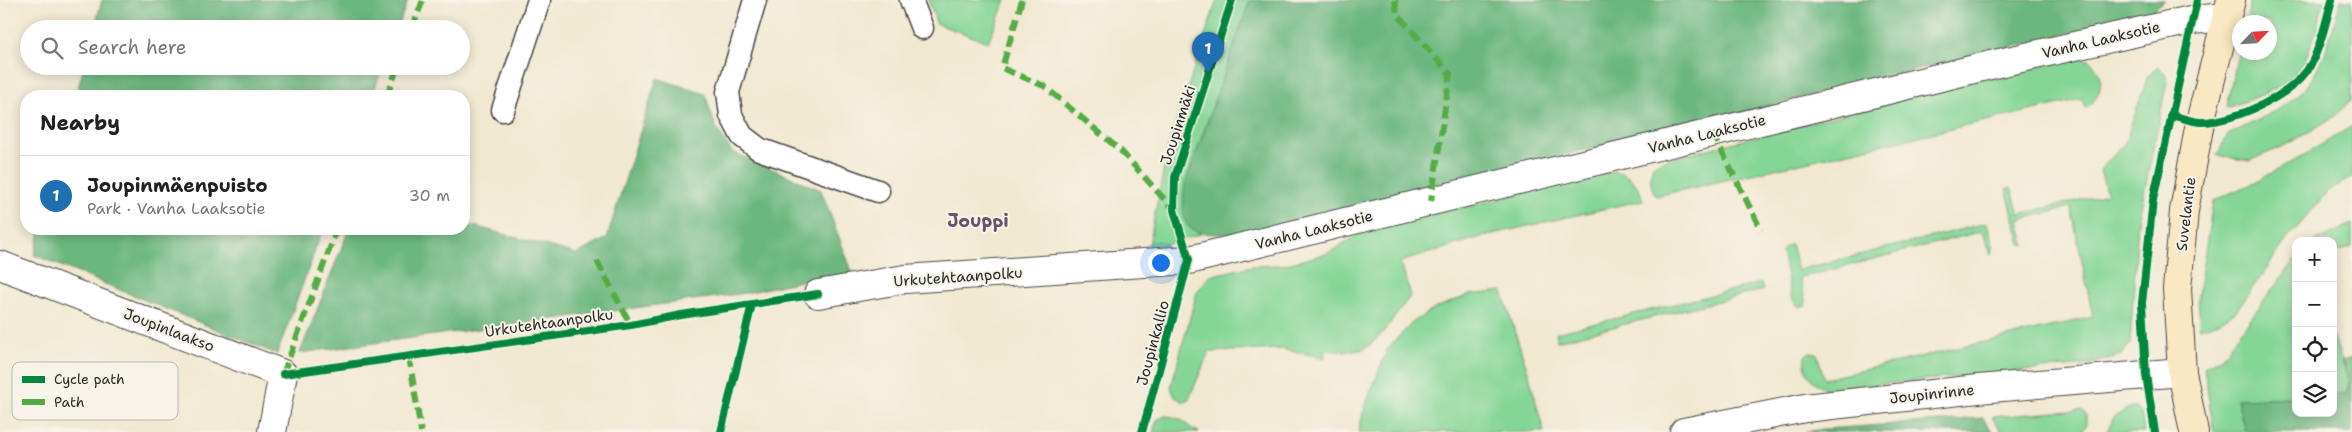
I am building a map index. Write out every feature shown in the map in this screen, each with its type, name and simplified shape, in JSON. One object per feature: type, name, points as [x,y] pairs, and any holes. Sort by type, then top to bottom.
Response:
[{"type":"street","name":"Vanha Laaksotie","points":[[1189,260],[1989,65],[2191,20],[2229,8]]},
{"type":"street","name":"Suvelantie","points":[[2194,432],[2182,372],[2177,289],[2184,211],[2200,122],[2229,8]]},
{"type":"street","name":"Urkutehtaanpolku","points":[[818,294],[905,279],[1189,260]]},
{"type":"street","name":"Joupinlaakso","points":[[0,265],[283,374],[272,432]]},
{"type":"street","name":"Joupinrinne","points":[[1684,432],[1805,408],[1978,389],[2182,372]]},
{"type":"lane","points":[[503,110],[539,0]]},
{"type":"lane","points":[[755,0],[728,92],[732,115],[742,136],[759,149],[878,191]]},
{"type":"lane","points":[[911,0],[922,28]]},
{"type":"green space","points":[[102,0],[408,0],[400,20],[96,20]]},
{"type":"green space","points":[[928,0],[1006,0],[988,42],[937,24]]},
{"type":"green space","points":[[1217,0],[1250,0],[1185,185],[1188,226],[1201,234],[1148,250],[1168,147]]},
{"type":"green space","points":[[1250,0],[2165,0],[2149,14],[1236,234],[1198,232],[1191,229],[1186,223],[1183,202],[1185,185]]},
{"type":"green space","points":[[2251,0],[2324,0],[2309,51],[2299,70],[2278,87],[2226,108],[2237,60],[2277,60],[2277,15],[2248,15]]},
{"type":"green space","points":[[2341,0],[2352,0],[2352,99],[2335,116],[2290,143],[2249,161],[2217,155],[2228,135],[2276,111],[2301,93],[2314,76],[2327,47]]},
{"type":"green space","points":[[2077,59],[2090,60],[2095,66],[2100,79],[2099,92],[2096,98],[2085,108],[2082,99],[1656,196],[1652,189],[1651,174],[1653,166],[1661,161],[2008,72]]},
{"type":"green space","points":[[2159,68],[2165,74],[2167,81],[2138,222],[2130,344],[2121,355],[2088,365],[1825,389],[1812,380],[1805,367],[1805,356],[1810,352],[1817,353],[1824,379],[2093,317],[2071,207],[2019,220],[2025,245],[2021,244],[2006,189],[2011,187],[2019,214],[2107,194],[2100,170],[2125,143],[2148,76],[2154,69]]},
{"type":"green space","points":[[82,75],[380,75],[374,90],[78,90]]},
{"type":"green space","points":[[657,78],[705,94],[716,128],[732,152],[821,190],[853,274],[814,278],[746,293],[300,353],[347,235],[470,235],[470,227],[474,226],[577,254],[607,238]]},
{"type":"green space","points":[[2352,126],[2352,177],[2329,191],[2288,238],[2236,311],[2221,321],[2200,328],[2198,295],[2213,202],[2280,169]]},
{"type":"green space","points":[[1614,171],[1629,177],[1633,181],[1639,189],[1643,200],[1484,236],[1400,262],[1411,295],[1388,326],[1367,347],[1360,350],[1342,352],[1324,350],[1325,358],[1282,349],[1209,352],[1188,401],[1184,402],[1175,397],[1171,387],[1197,292],[1209,276],[1252,266],[1282,265],[1326,254],[1356,236],[1390,221],[1474,205]]},
{"type":"green space","points":[[1987,223],[1993,244],[1991,255],[1983,231],[1800,278],[1806,305],[1799,307],[1791,297],[1782,252],[1789,244],[1791,244],[1798,270]]},
{"type":"green space","points":[[2352,224],[2352,247],[2337,252],[2337,237],[2324,237]]},
{"type":"green space","points":[[39,235],[321,235],[277,354],[34,255]]},
{"type":"green space","points":[[2292,263],[2292,397],[2237,399],[2245,432],[2214,432],[2204,367],[2221,358]]},
{"type":"green space","points":[[1761,283],[1763,290],[1557,341],[1556,333]]},
{"type":"green space","points":[[1502,291],[1529,375],[1544,432],[1358,432],[1365,406],[1388,348],[1413,322],[1438,307],[1469,295]]},
{"type":"green space","points":[[2337,348],[2349,382],[2346,395],[2337,395]]},
{"type":"green space","points":[[2352,358],[2352,432],[2245,432],[2237,399],[2292,397],[2292,417],[2337,417],[2337,395],[2346,394],[2349,382],[2342,361]]},
{"type":"green space","points":[[2129,408],[2136,408],[2141,413],[2144,432],[2107,432],[2114,417]]},
{"type":"green space","points":[[2082,410],[2086,415],[2086,424],[2082,432],[2002,432],[1992,417]]},
{"type":"green space","points":[[1165,416],[1178,418],[1199,432],[1153,432],[1157,420]]},
{"type":"green space","points":[[1983,418],[1992,432],[1806,432],[1824,429]]},
{"type":"marked path","points":[[415,20],[423,0]]},
{"type":"marked path","points":[[1022,0],[1002,68],[1044,86],[1121,151],[1174,210]]},
{"type":"marked path","points":[[1395,0],[1397,14],[1450,74],[1431,201]]},
{"type":"marked path","points":[[389,90],[395,75]]},
{"type":"marked path","points":[[1713,133],[1761,230]]},
{"type":"marked path","points":[[283,374],[335,235]]},
{"type":"marked path","points":[[597,261],[631,325]]},
{"type":"marked path","points":[[409,356],[421,432]]},
{"type":"cycle path","name":"Joupinmäki","points":[[1142,432],[1189,260],[1174,210],[1175,177],[1232,0]]},
{"type":"cycle path","points":[[2155,432],[2146,375],[2142,303],[2153,200],[2197,0]]},
{"type":"cycle path","points":[[2171,115],[2197,122],[2215,121],[2247,111],[2279,95],[2293,85],[2312,62],[2321,39],[2332,0]]},
{"type":"cycle path","points":[[283,374],[631,325],[681,315],[818,294]]},
{"type":"cycle path","points":[[721,432],[752,304]]},
{"type":"place","name":"Joupinmäenpuisto","points":[[1208,73]]},
{"type":"district","name":"Jouppi","points":[[978,221]]}]
